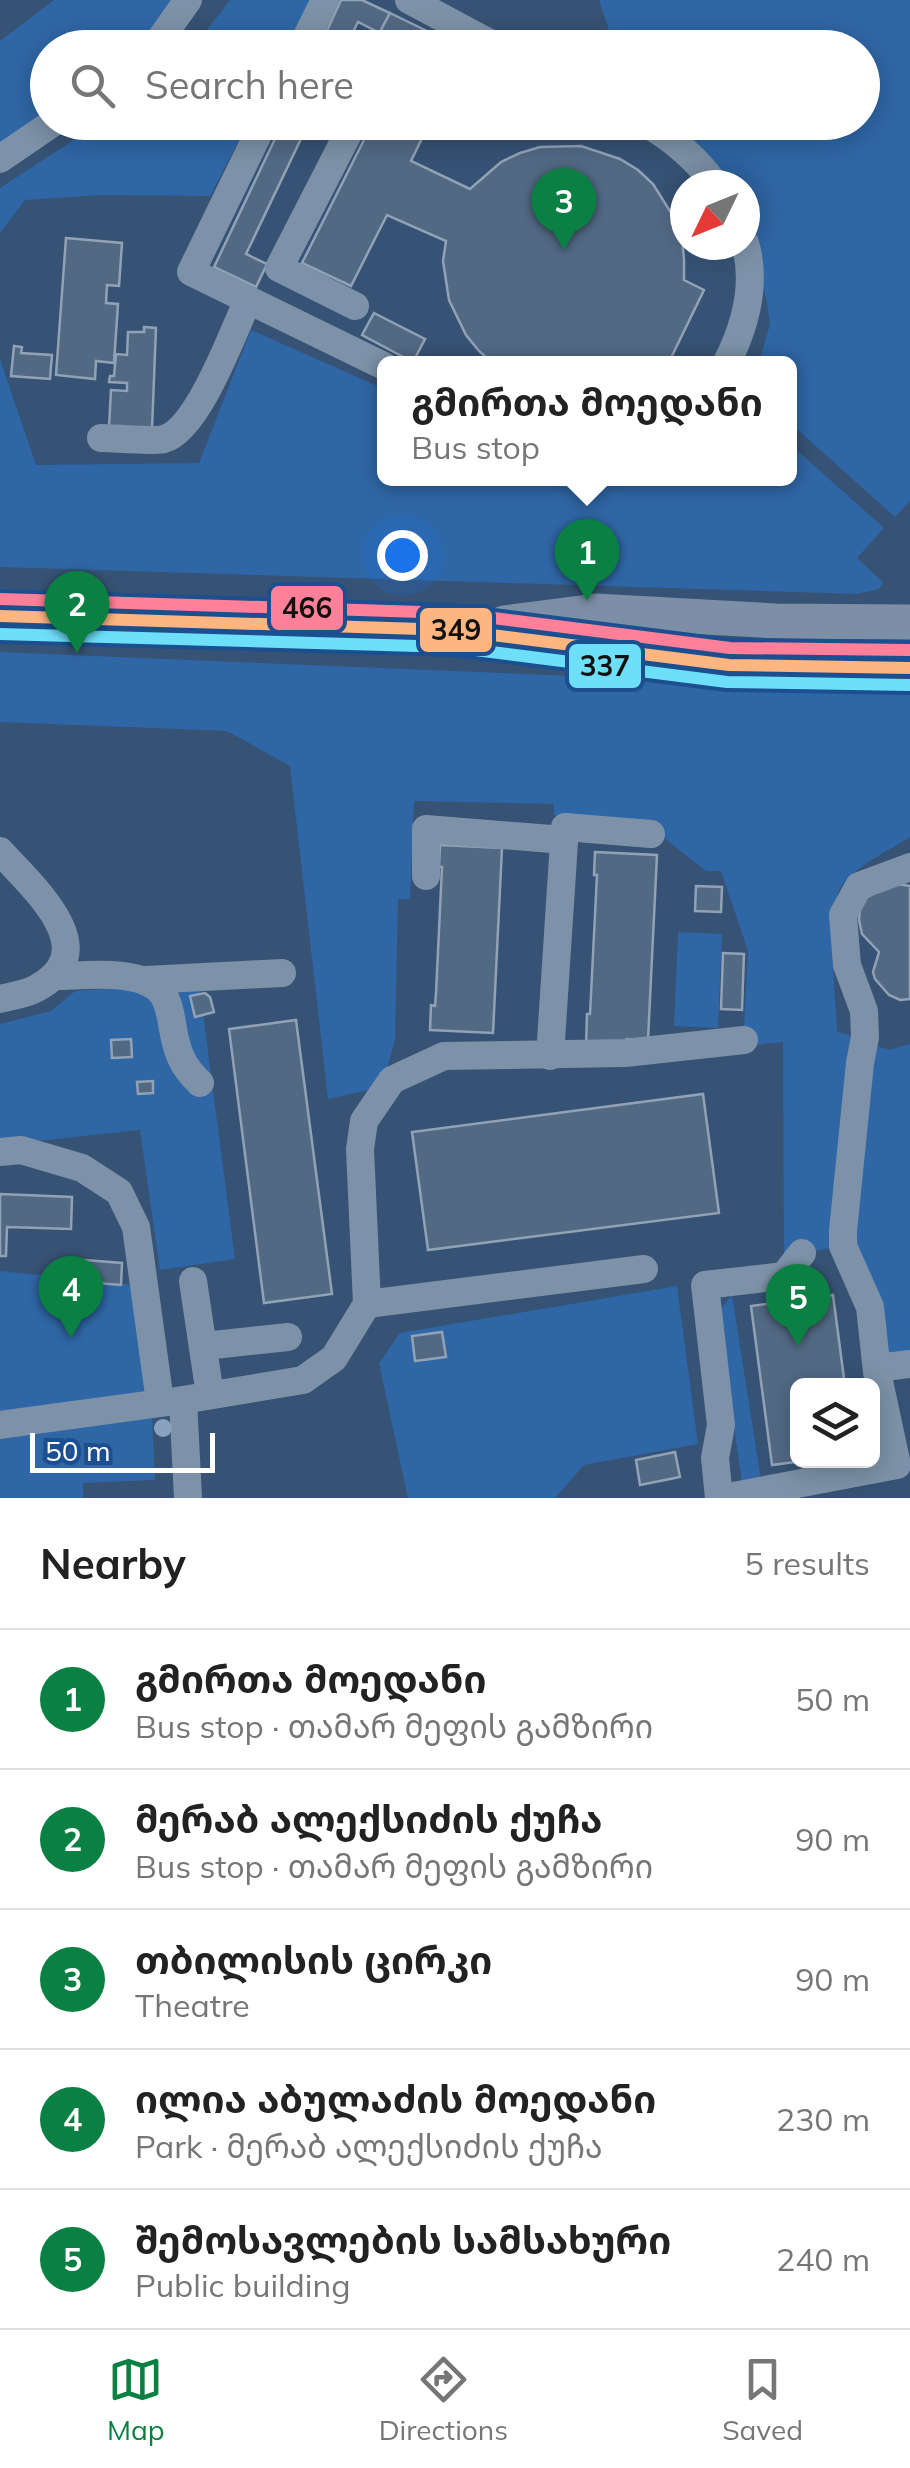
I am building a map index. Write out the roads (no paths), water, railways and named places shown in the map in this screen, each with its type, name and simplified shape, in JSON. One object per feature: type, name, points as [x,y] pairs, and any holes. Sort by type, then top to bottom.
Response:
[{"type":"main road","points":[[453,630],[596,612],[776,621],[907,645]]},
{"type":"main road","points":[[0,616],[453,630],[594,648],[738,643],[907,645]]},
{"type":"street","points":[[167,30],[188,0]]},
{"type":"street","points":[[310,30],[324,0]]},
{"type":"street","points":[[409,0],[465,30]]},
{"type":"street","points":[[0,159],[30,138]]},
{"type":"street","points":[[255,140],[191,272],[377,363]]},
{"type":"street","points":[[345,140],[279,268],[355,306]]},
{"type":"street","points":[[671,140],[705,170]]},
{"type":"street","points":[[729,356],[745,317],[749,260]]},
{"type":"street","points":[[101,438],[164,439],[184,427],[197,410],[248,300]]},
{"type":"street","points":[[550,1056],[564,828],[651,834]]},
{"type":"street","points":[[426,876],[426,830],[564,840]]},
{"type":"street","points":[[0,852],[13,874],[50,906],[66,935],[64,960],[55,976],[35,990],[0,999]]},
{"type":"street","points":[[802,1252],[784,1276],[705,1285],[721,1425],[716,1458],[734,1497],[904,1472],[877,1368],[870,1306],[843,1246],[858,1082],[866,1037],[864,1011],[847,965],[843,915],[859,886],[910,867]]},
{"type":"street","points":[[55,976],[146,980],[282,973]]},
{"type":"street","points":[[146,980],[163,993],[178,1055],[200,1083]]},
{"type":"street","points":[[170,1012],[188,1023],[194,1042]]},
{"type":"street","points":[[0,1425],[303,1380],[334,1358],[367,1304],[360,1148],[364,1121],[392,1080],[444,1056],[624,1054],[744,1040]]},
{"type":"street","points":[[0,1152],[20,1150],[82,1168],[119,1192],[136,1227],[184,1399],[188,1498]]},
{"type":"street","points":[[367,1304],[644,1269]]},
{"type":"street","points":[[184,1399],[204,1346],[193,1281]]},
{"type":"street","points":[[204,1346],[288,1337]]},
{"type":"street","points":[[877,1368],[910,1364]]},
{"type":"place","name":"თბილისის ცირკი","points":[[564,250]]},
{"type":"place","name":"გმირთა მოედანი","points":[[587,601]]},
{"type":"place","name":"მერაბ ალექსიძის ქუჩა","points":[[77,653]]},
{"type":"place","name":"ილია აბულაძის მოედანი","points":[[71,1338]]},
{"type":"place","name":"შემოსავლების სამსახური","points":[[798,1346]]}]
